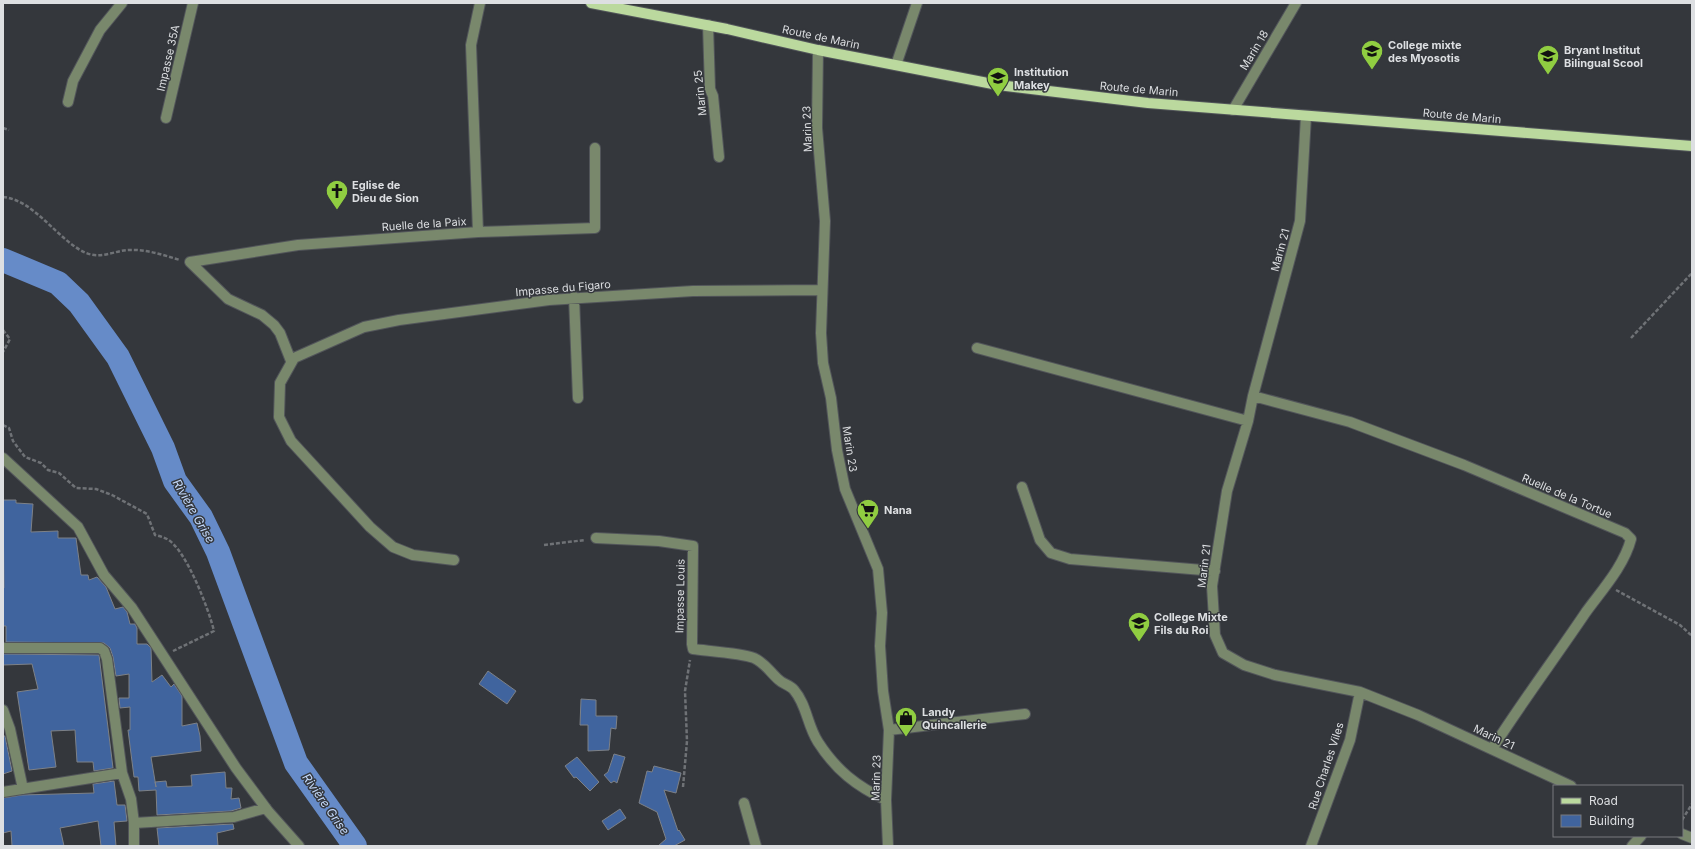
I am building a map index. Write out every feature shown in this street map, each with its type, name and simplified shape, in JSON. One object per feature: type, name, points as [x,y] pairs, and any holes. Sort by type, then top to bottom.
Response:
[{"type":"main road","name":"Route de Marin","points":[[591,3],[708,25],[818,50],[1005,86],[1094,97],[1233,110],[1692,146]]},
{"type":"street","points":[[68,102],[72,80],[100,30],[122,3]]},
{"type":"street","name":"Impasse 35A","points":[[166,118],[193,3]]},
{"type":"street","name":"Ruelle de la Paix","points":[[190,262],[298,245],[478,232],[470,45],[480,3]]},
{"type":"street","points":[[896,65],[917,3]]},
{"type":"street","name":"Marin 18","points":[[1233,110],[1296,3]]},
{"type":"street","name":"Marin 25","points":[[708,25],[710,89],[713,96],[719,157]]},
{"type":"street","name":"Marin 23","points":[[818,50],[817,128],[825,221],[821,332],[822,356],[831,398],[837,450],[845,488],[878,569],[882,613],[880,646],[883,691],[889,730],[886,800],[888,846]]},
{"type":"street","name":"Marin 21","points":[[1306,116],[1300,221],[1253,396],[1248,421],[1226,491],[1212,586],[1214,636],[1223,654],[1244,665],[1275,675],[1360,692],[1418,715],[1569,785]]},
{"type":"street","points":[[478,232],[595,228],[594,148]]},
{"type":"street","points":[[190,262],[228,299],[262,315],[280,332],[291,361],[280,384],[279,417],[291,441],[370,527],[393,547],[413,555],[454,560]]},
{"type":"street","name":"Impasse du Figaro","points":[[291,361],[294,358],[364,327],[398,320],[574,297],[693,291],[822,290]]},
{"type":"street","points":[[574,297],[578,398]]},
{"type":"street","points":[[977,348],[1248,421]]},
{"type":"street","name":"Ruelle de la Tortue","points":[[1253,396],[1350,422],[1464,465],[1625,533],[1631,539],[1628,549],[1606,585],[1520,706],[1492,749]]},
{"type":"street","points":[[3,458],[78,527],[104,575],[132,608],[232,762],[266,808],[299,846]]},
{"type":"street","points":[[1022,487],[1040,540],[1050,553],[1070,559],[1215,571]]},
{"type":"street","name":"Impasse Louis","points":[[596,538],[659,541],[693,546],[693,649]]},
{"type":"street","points":[[3,648],[100,648],[104,651],[107,659],[122,773],[130,799],[134,822],[134,846]]},
{"type":"street","points":[[693,649],[753,658],[767,666],[779,680],[792,688],[801,698],[806,710],[809,727],[818,742],[838,768],[863,789],[886,800]]},
{"type":"street","name":"Rue Charles Viles","points":[[1311,846],[1350,740],[1360,692]]},
{"type":"street","points":[[3,710],[10,729],[23,789]]},
{"type":"street","points":[[889,730],[1025,714]]},
{"type":"street","points":[[3,792],[122,773]]},
{"type":"street","points":[[744,803],[756,846]]},
{"type":"street","points":[[134,822],[234,817],[266,808]]},
{"type":"street","points":[[1632,846],[1640,837]]},
{"type":"path","points":[[3,128],[9,130]]},
{"type":"path","points":[[3,197],[12,198],[26,206],[73,246],[88,254],[101,256],[129,250],[151,252],[190,262]]},
{"type":"path","points":[[1631,338],[1692,273]]},
{"type":"path","points":[[3,330],[10,339],[3,352]]},
{"type":"path","points":[[3,425],[9,428],[13,441],[25,457],[41,463],[48,470],[59,473],[76,488],[96,489],[147,514],[155,535],[168,539],[183,555],[210,616],[214,631],[164,656]]},
{"type":"path","points":[[544,545],[596,538]]},
{"type":"path","points":[[1606,585],[1680,625],[1692,636]]},
{"type":"path","points":[[683,787],[687,741],[685,691],[693,649]]},
{"type":"path","points":[[1683,818],[1692,804]]},
{"type":"building","points":[[3,500],[16,500],[16,503],[33,504],[31,532],[58,531],[58,538],[76,538],[81,575],[88,575],[89,580],[97,577],[106,587],[115,609],[123,607],[127,612],[130,624],[135,624],[137,628],[137,644],[147,644],[151,648],[152,682],[162,675],[171,687],[174,684],[182,696],[182,726],[197,723],[201,751],[151,757],[155,782],[166,781],[167,787],[192,786],[191,775],[225,772],[226,788],[232,788],[231,799],[239,798],[241,808],[231,811],[157,815],[156,790],[139,791],[138,777],[134,777],[128,730],[130,730],[130,707],[120,708],[119,698],[129,698],[129,674],[116,676],[110,648],[104,643],[6,642],[6,626],[3,626]]},
{"type":"building","points":[[3,654],[99,655],[113,768],[94,771],[93,762],[77,762],[75,730],[51,731],[56,767],[29,770],[17,692],[38,689],[32,664],[3,665]]},
{"type":"building","points":[[488,671],[516,691],[507,704],[479,684]]},
{"type":"building","points":[[581,699],[596,700],[596,716],[617,716],[616,729],[611,728],[609,750],[588,751],[588,725],[580,725]]},
{"type":"building","points":[[3,736],[5,736],[12,771],[3,774]]},
{"type":"building","points":[[614,754],[625,757],[617,783],[614,781],[611,783],[604,775],[608,772]]},
{"type":"building","points":[[577,757],[599,782],[590,791],[576,777],[574,778],[565,766]]},
{"type":"building","points":[[654,766],[681,773],[676,793],[664,790],[678,831],[679,830],[685,840],[674,846],[658,846],[666,839],[657,812],[639,803],[647,771],[652,772]]},
{"type":"building","points":[[114,781],[117,805],[125,805],[127,821],[114,822],[116,846],[101,846],[98,821],[60,828],[64,846],[12,846],[11,831],[3,833],[3,798],[22,795],[94,793],[93,784]]},
{"type":"building","points":[[620,809],[626,818],[608,830],[602,821]]},
{"type":"building","points":[[233,824],[234,829],[217,833],[218,846],[159,846],[157,828]]},
{"type":"waterway","name":"Rivière Grise","points":[[3,260],[58,283],[79,303],[118,357],[163,448],[175,481],[201,517],[218,552],[296,763],[355,846]]},
{"type":"place","name":"College mixte des Myosotis","points":[[1372,70]]},
{"type":"place","name":"Bryant Institut Bilingual Scool","points":[[1548,76]]},
{"type":"place","name":"Institution Makey","points":[[998,98]]},
{"type":"place","name":"Eglise de Dieu de Sion","points":[[337,210]]},
{"type":"place","name":"Nana","points":[[868,530]]},
{"type":"place","name":"College Mixte Fils du Roi","points":[[1139,642]]},
{"type":"place","name":"Landy Quincallerie","points":[[906,738]]}]
